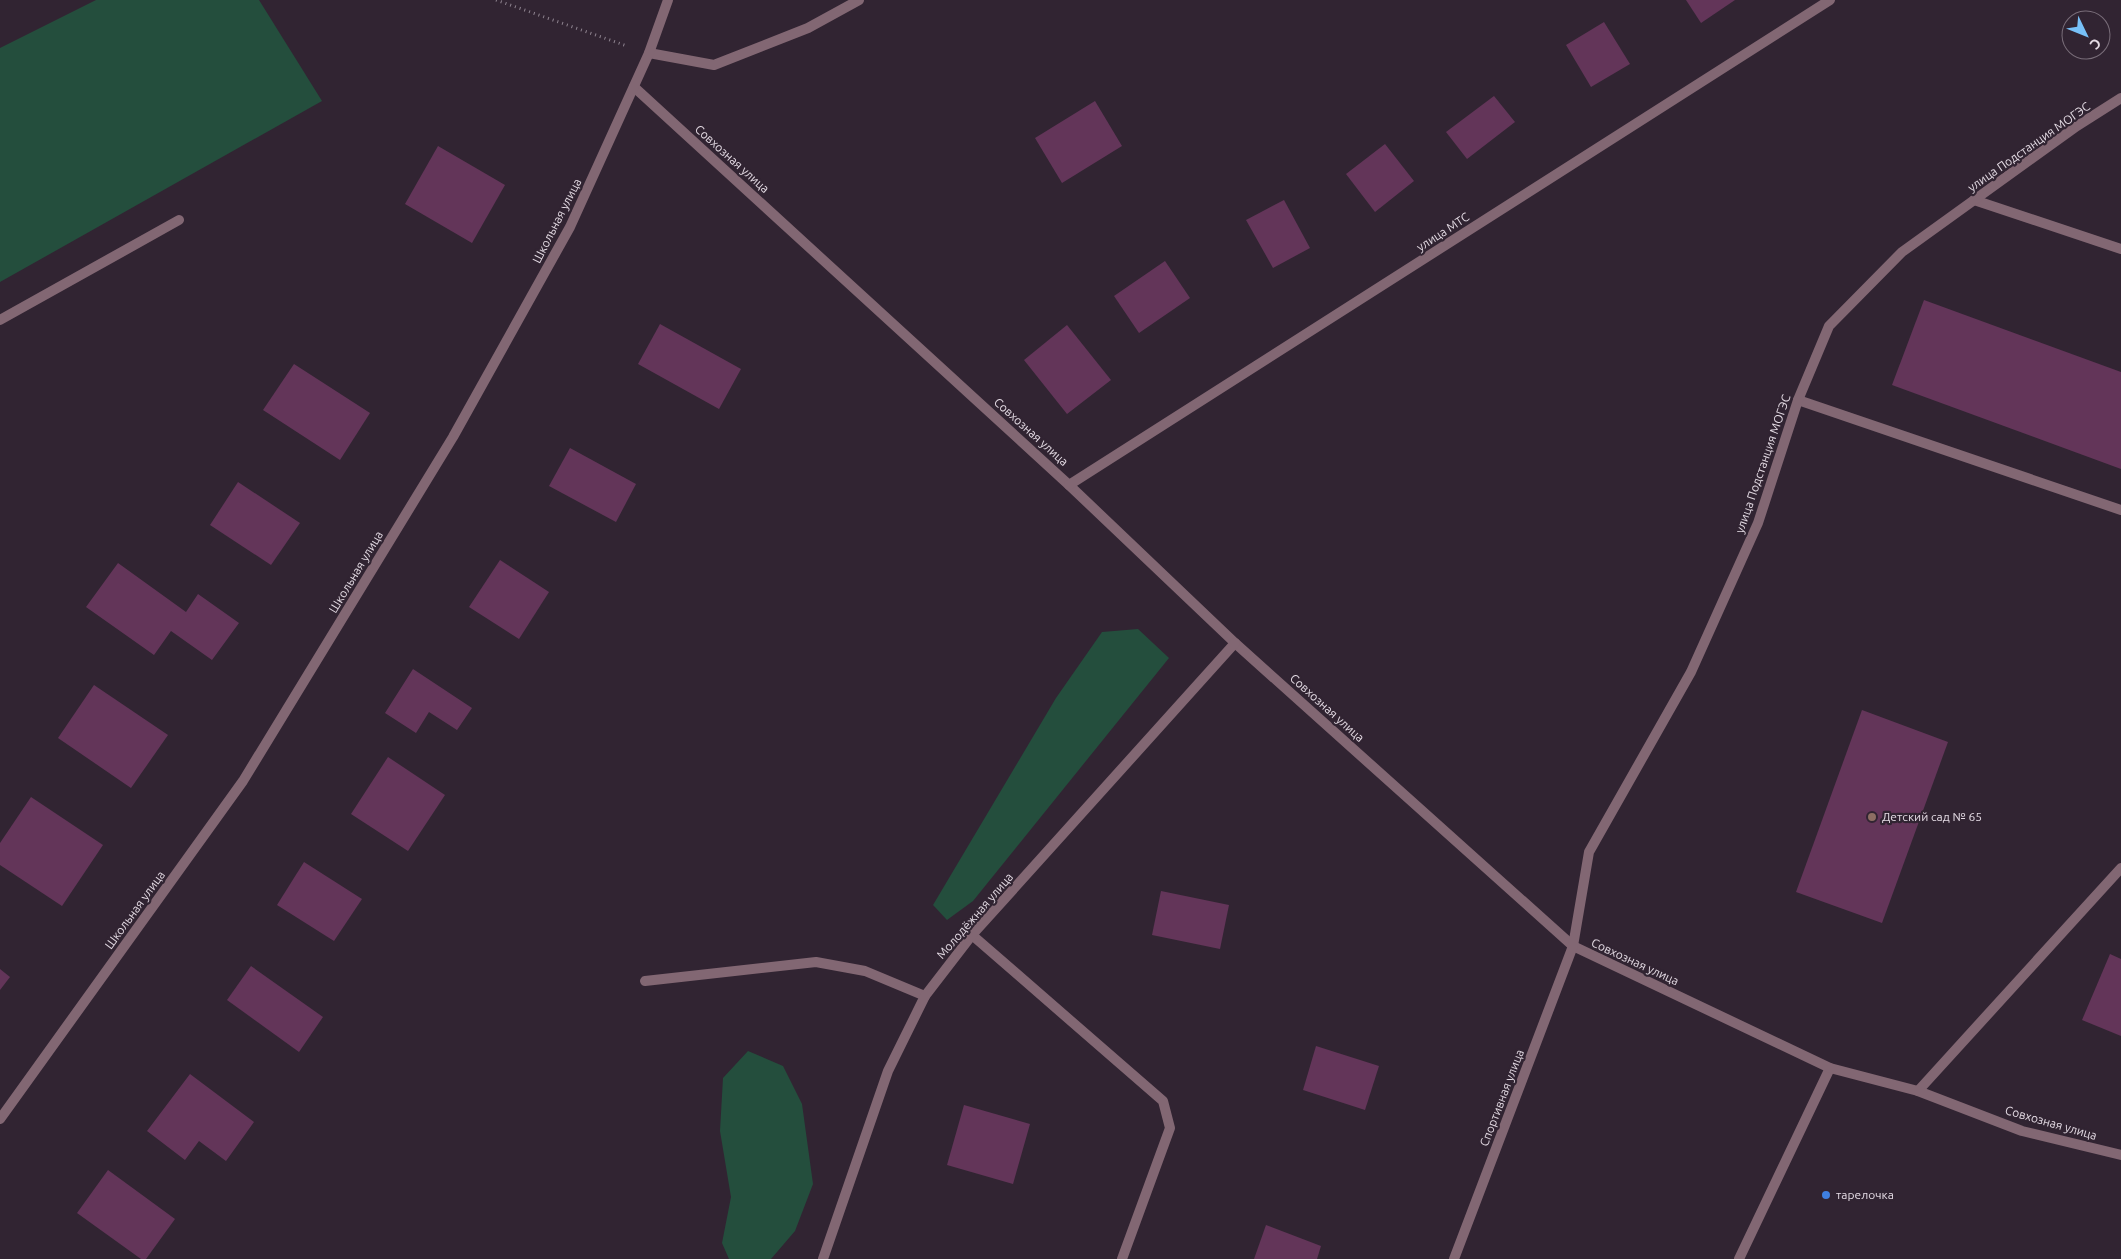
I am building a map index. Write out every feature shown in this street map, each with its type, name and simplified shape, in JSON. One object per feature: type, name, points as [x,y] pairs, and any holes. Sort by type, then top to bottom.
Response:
[{"type":"street","name":"Школьная улица","points":[[0,1118],[243,781],[458,429],[570,227],[649,53],[668,0]]},
{"type":"street","points":[[649,53],[714,65],[808,28],[859,0]]},
{"type":"street","name":"улица МТС","points":[[1069,485],[1830,0]]},
{"type":"street","name":"Совхозная улица","points":[[634,87],[1069,485],[1235,643],[1573,946],[1830,1068],[1918,1091],[2022,1131],[2121,1155]]},
{"type":"street","name":"улица Подстанция МОГЭС","points":[[1573,946],[1589,852],[1691,672],[1758,523],[1798,400],[1829,326],[1902,252],[2077,126],[2121,98]]},
{"type":"street","points":[[1974,200],[2121,248]]},
{"type":"street","points":[[0,320],[179,220]]},
{"type":"street","points":[[1798,400],[2121,510]]},
{"type":"street","name":"Молодёжная улица","points":[[823,1259],[888,1071],[925,996],[972,935],[1235,643]]},
{"type":"street","points":[[1918,1091],[2119,872]]},
{"type":"street","points":[[972,935],[1163,1101],[1170,1128],[1122,1259]]},
{"type":"street","name":"Спортивная улица","points":[[1454,1259],[1573,946]]},
{"type":"street","points":[[645,981],[816,962],[864,971],[925,996]]},
{"type":"street","points":[[1739,1259],[1830,1068]]},
{"type":"path","points":[[496,0],[649,53]]},
{"type":"green space","points":[[96,0],[259,0],[322,101],[0,282],[0,48]]},
{"type":"green space","points":[[1138,629],[1169,658],[973,901],[947,920],[933,905],[1056,698],[1102,632]]},
{"type":"green space","points":[[748,1051],[783,1066],[802,1104],[813,1184],[795,1231],[771,1259],[729,1259],[722,1243],[731,1197],[720,1131],[723,1078]]},
{"type":"building","points":[[1686,0],[1735,0],[1701,23]]},
{"type":"building","points":[[1604,22],[1630,64],[1591,87],[1566,45]]},
{"type":"building","points":[[1494,96],[1515,122],[1467,159],[1446,132]]},
{"type":"building","points":[[1095,101],[1122,146],[1062,183],[1035,138]]},
{"type":"building","points":[[1385,144],[1414,181],[1375,212],[1346,174]]},
{"type":"building","points":[[438,146],[505,185],[472,243],[405,204]]},
{"type":"building","points":[[1284,200],[1310,248],[1273,268],[1246,220]]},
{"type":"building","points":[[1165,261],[1190,298],[1139,333],[1114,296]]},
{"type":"building","points":[[1924,300],[2121,372],[2121,469],[1892,385]]},
{"type":"building","points":[[660,324],[741,369],[719,409],[638,364]]},
{"type":"building","points":[[1067,325],[1111,380],[1067,414],[1024,360]]},
{"type":"building","points":[[294,364],[370,413],[340,460],[263,410]]},
{"type":"building","points":[[570,448],[636,484],[616,522],[549,486]]},
{"type":"building","points":[[238,482],[300,523],[271,565],[210,525]]},
{"type":"building","points":[[500,560],[549,592],[519,639],[469,607]]},
{"type":"building","points":[[118,563],[186,612],[198,594],[239,623],[212,660],[171,631],[154,655],[86,607]]},
{"type":"building","points":[[413,669],[472,708],[457,730],[429,712],[416,733],[385,713]]},
{"type":"building","points":[[94,685],[168,735],[131,788],[58,738]]},
{"type":"building","name":"Детский сад № 65","points":[[1862,710],[1948,742],[1882,923],[1796,892]]},
{"type":"building","points":[[388,757],[445,795],[408,851],[351,814]]},
{"type":"building","points":[[31,797],[103,845],[62,906],[0,865],[0,843]]},
{"type":"building","points":[[304,862],[362,899],[334,941],[277,905]]},
{"type":"building","points":[[1161,891],[1229,905],[1220,949],[1152,935]]},
{"type":"building","points":[[2110,954],[2121,959],[2121,1036],[2082,1020]]},
{"type":"building","points":[[251,966],[323,1017],[299,1052],[227,1000]]},
{"type":"building","points":[[0,969],[10,977],[0,990]]},
{"type":"building","points":[[1316,1046],[1379,1066],[1365,1110],[1303,1090]]},
{"type":"building","points":[[190,1074],[254,1122],[226,1161],[199,1141],[185,1160],[147,1131]]},
{"type":"building","points":[[964,1105],[1030,1124],[1013,1184],[947,1165]]},
{"type":"building","points":[[108,1170],[175,1219],[146,1259],[141,1259],[77,1213]]},
{"type":"building","points":[[1266,1225],[1321,1246],[1317,1259],[1254,1259]]},
{"type":"place","name":"Детский сад № 65","points":[[1872,817]]},
{"type":"place","name":"тарелочка","points":[[1826,1195]]}]
